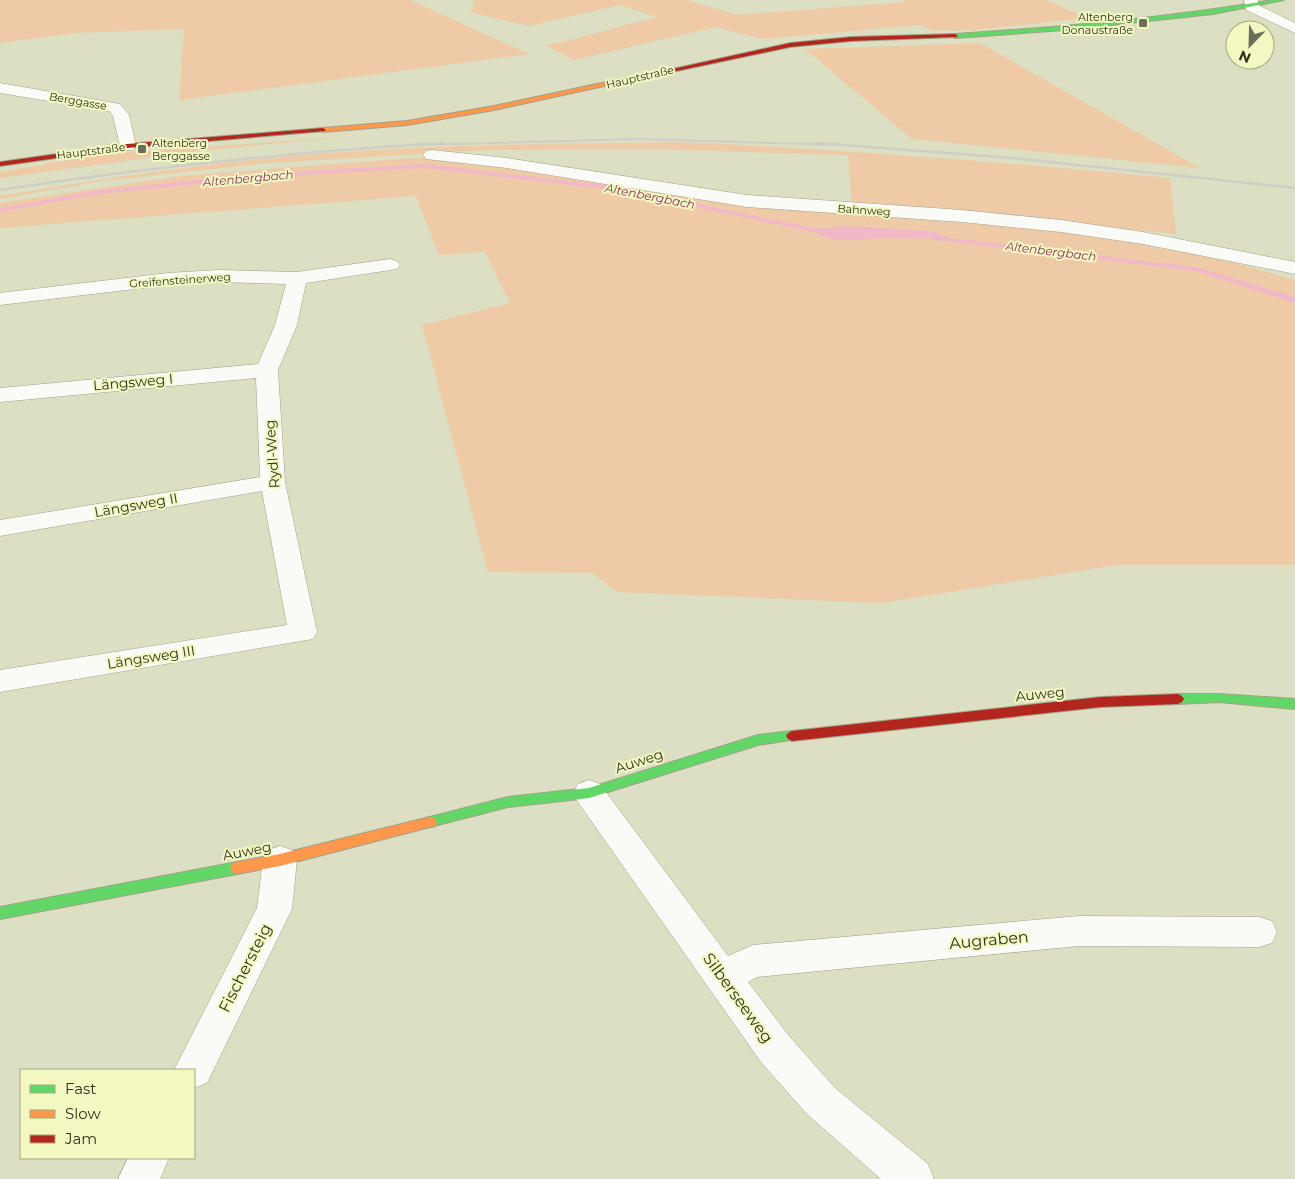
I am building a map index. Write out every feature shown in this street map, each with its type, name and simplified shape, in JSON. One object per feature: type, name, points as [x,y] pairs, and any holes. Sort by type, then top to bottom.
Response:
[{"type":"main road","name":"Hauptstraße","points":[[0,164],[127,146],[407,123],[494,108],[790,45],[851,40],[988,35],[1281,0]]},
{"type":"main road","name":"Auweg","points":[[0,913],[280,860],[508,802],[589,793],[758,740],[1101,702],[1219,698],[1295,704]]},
{"type":"street","points":[[1251,4],[1295,28]]},
{"type":"street","name":"Berggasse","points":[[0,88],[114,107],[121,115],[127,146]]},
{"type":"street","name":"Bahnweg","points":[[432,155],[507,163],[747,201],[962,216],[1061,226],[1143,238],[1295,268]]},
{"type":"street","name":"Greifensteinerweg","points":[[0,299],[168,279],[218,276],[297,278],[390,266]]},
{"type":"street","name":"Rydl-Weg","points":[[297,278],[286,325],[266,370],[273,482],[303,632]]},
{"type":"street","name":"Längsweg I","points":[[0,395],[266,370]]},
{"type":"street","name":"Längsweg II","points":[[0,528],[273,482]]},
{"type":"street","name":"Längsweg III","points":[[0,681],[303,632]]},
{"type":"street","name":"Silberseeweg","points":[[589,793],[775,1049],[821,1101],[913,1179]]},
{"type":"street","name":"Fischersteig","points":[[194,1069],[274,908],[280,860]]},
{"type":"street","name":"Augraben","points":[[723,976],[753,961],[1079,931],[1259,932]]},
{"type":"street","points":[[139,1179],[149,1159]]},
{"type":"shaded area","points":[[0,0],[410,0],[529,54],[179,100],[184,29],[75,33],[0,43]]},
{"type":"shaded area","points":[[475,0],[688,0],[736,15],[906,2],[903,0],[1046,0],[1086,18],[974,30],[932,31],[921,25],[763,39],[716,27],[574,60],[547,46],[657,17],[621,5],[528,26],[471,12]]},
{"type":"shaded area","points":[[980,43],[1200,168],[912,139],[805,49]]},
{"type":"shaded area","points":[[343,137],[198,151],[0,178],[0,172],[103,154]]},
{"type":"shaded area","points":[[682,142],[926,157],[1170,178],[1176,234],[969,213],[852,206],[848,155],[651,149],[488,150],[267,163],[102,181],[0,199],[0,196],[123,177],[288,156],[462,146]]},
{"type":"shaded area","points":[[424,157],[597,179],[777,209],[1066,231],[1220,259],[1295,280],[1295,565],[1116,565],[882,603],[616,592],[593,573],[488,572],[422,325],[510,303],[485,252],[439,255],[416,196],[0,228],[0,203],[181,176]]},
{"type":"shaded area","points":[[846,226],[932,231],[952,239],[877,238],[836,240],[813,230]]},
{"type":"waterway","name":"Altenbergbach","points":[[0,210],[100,192],[258,176],[423,166],[613,188],[813,230],[828,231]]},
{"type":"waterway","name":"Altenbergbach","points":[[936,238],[1196,269],[1295,300]]},
{"type":"railway","points":[[420,145],[637,139],[840,145]]},
{"type":"railway","points":[[0,190],[110,174],[221,161],[443,143]]},
{"type":"railway","points":[[817,143],[1012,158],[1295,188]]},
{"type":"traffic: fast","points":[[955,36],[1065,28],[1213,12],[1281,0]]},
{"type":"traffic: fast","points":[[1178,699],[1219,698],[1295,704]]},
{"type":"traffic: fast","points":[[430,822],[508,802],[589,793],[758,740],[792,736]]},
{"type":"traffic: fast","points":[[0,913],[237,868]]},
{"type":"traffic: slow","points":[[323,130],[407,123],[494,108],[653,74]]},
{"type":"traffic: slow","points":[[237,868],[280,860],[430,822]]},
{"type":"traffic: jam","points":[[653,74],[790,45],[851,39],[955,36]]},
{"type":"traffic: jam","points":[[0,164],[127,146],[323,130]]},
{"type":"traffic: jam","points":[[792,736],[1101,702],[1178,699]]},
{"type":"place","name":"Altenberg Donaustraße","points":[[1143,23]]},
{"type":"place","name":"Altenberg Berggasse","points":[[142,149]]}]
